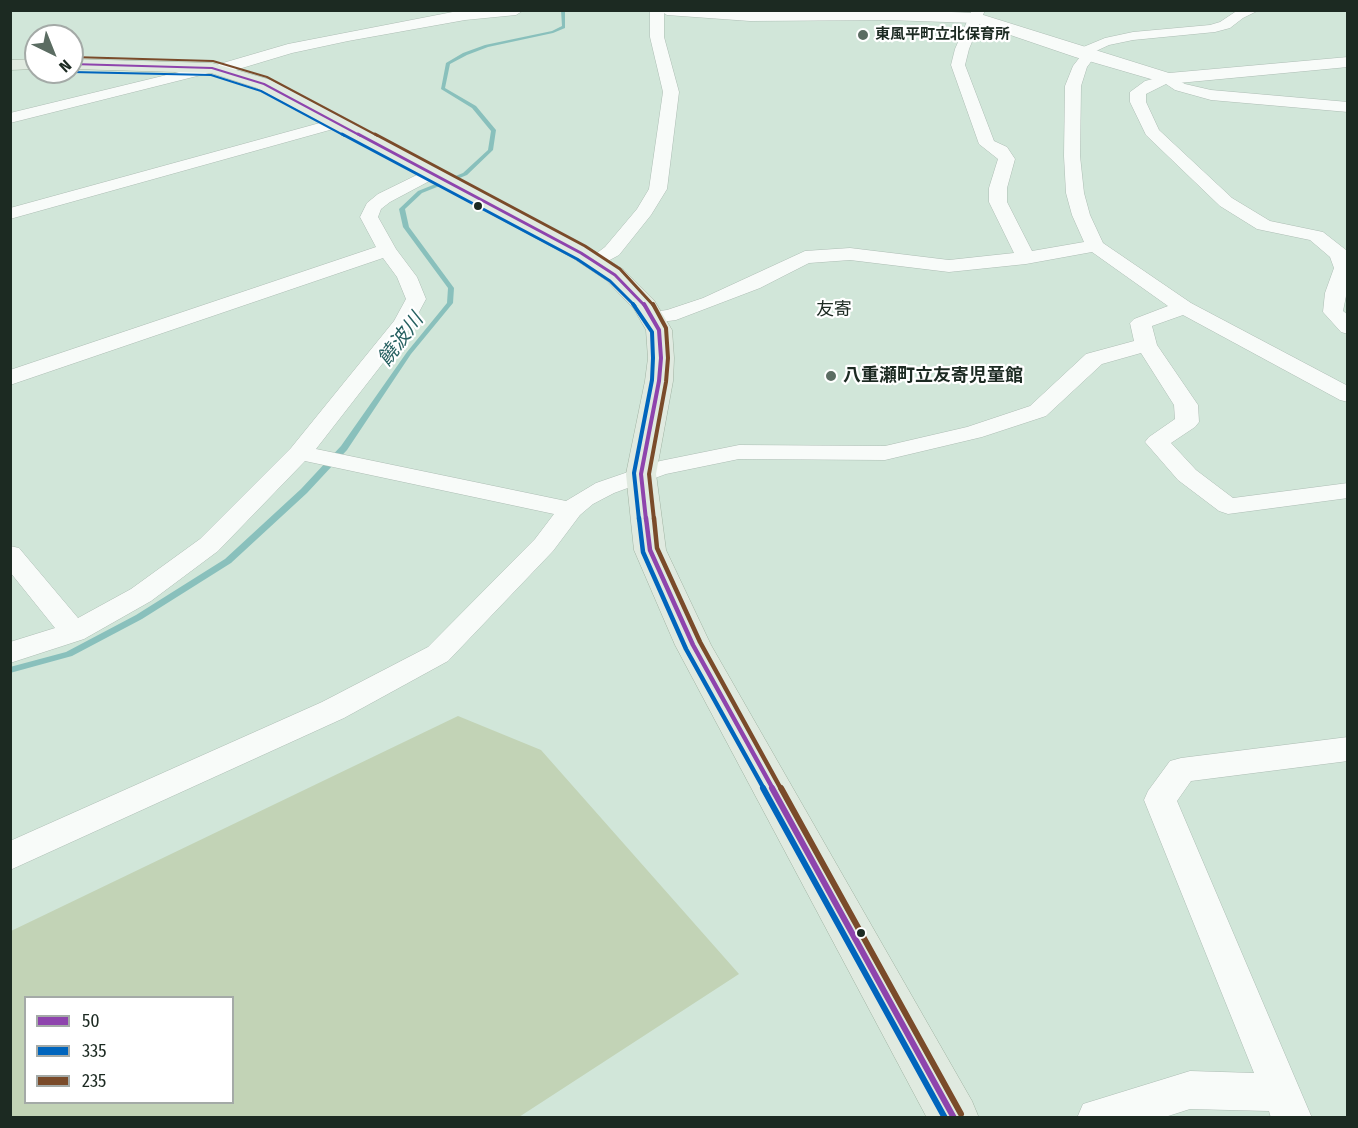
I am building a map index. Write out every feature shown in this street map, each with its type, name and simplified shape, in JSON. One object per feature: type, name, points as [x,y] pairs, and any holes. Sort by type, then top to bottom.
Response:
[{"type":"highway","points":[[84,64],[217,69],[264,84],[527,222],[595,262],[628,286],[653,317],[659,330],[659,381],[641,474],[650,550],[693,645],[954,1118]]},
{"type":"street","points":[[10,118],[348,36],[465,15],[516,10]]},
{"type":"street","points":[[595,262],[612,251],[645,212],[658,189],[671,92],[657,37],[657,10]]},
{"type":"street","points":[[667,10],[750,16],[978,14],[1085,54],[1168,79],[1180,87],[1211,94],[1347,107]]},
{"type":"street","points":[[1253,10],[1238,15],[1225,25],[1210,29],[1133,36],[1106,42],[1085,54],[1073,86],[1072,156],[1075,193],[1081,214],[1095,246],[1184,307],[1347,395]]},
{"type":"street","points":[[978,14],[962,49],[958,65],[987,144],[1001,151],[1007,159],[998,188],[998,202],[1026,258]]},
{"type":"street","points":[[1347,62],[1168,79],[1150,84],[1138,93],[1138,102],[1152,132],[1226,202],[1264,225],[1316,236],[1339,254],[1344,268],[1335,293],[1334,312],[1347,328]]},
{"type":"street","points":[[10,214],[338,123]]},
{"type":"street","points":[[10,653],[74,632],[141,595],[209,545],[307,454],[404,323],[416,299],[407,277],[387,250],[369,217],[373,207],[384,198],[443,179]]},
{"type":"street","points":[[653,317],[669,316],[710,302],[753,284],[805,257],[850,254],[949,266],[1026,258],[1095,246]]},
{"type":"street","points":[[10,378],[387,250]]},
{"type":"street","points":[[1184,307],[1141,323],[1146,345],[1186,405],[1187,422],[1157,442],[1187,475],[1228,506],[1347,490]]},
{"type":"street","points":[[10,856],[333,710],[438,654],[544,545],[571,510],[584,499],[605,488],[660,468],[739,452],[885,453],[931,443],[1008,422],[1038,411],[1094,359],[1146,345]]},
{"type":"street","points":[[307,454],[571,510]]},
{"type":"street","points":[[10,554],[74,632]]},
{"type":"street","points":[[1286,1105],[1160,800],[1181,770],[1347,749]]},
{"type":"street","points":[[1097,1118],[1190,1090],[1286,1105]]},
{"type":"green space","points":[[458,716],[541,750],[739,974],[519,1117],[11,1117],[11,931]]},
{"type":"waterway","name":"饒波川","points":[[10,670],[69,654],[139,617],[228,561],[304,491],[344,448],[409,353],[450,303],[451,288],[406,227],[402,209],[420,192],[465,174],[490,150],[494,131],[474,107],[443,89],[448,63],[487,46],[553,32],[564,27],[563,10]]},
{"type":"transit line","name":"235","points":[[84,57],[213,61],[267,77],[585,246],[620,269],[651,300],[666,328],[668,358],[666,382],[649,474],[657,548],[700,642],[961,1114]]},
{"type":"transit line","name":"50","points":[[84,64],[212,68],[264,84],[581,253],[615,275],[645,305],[659,330],[661,358],[659,381],[641,474],[650,550],[693,645],[954,1118]]},
{"type":"transit line","name":"335","points":[[84,72],[211,75],[261,91],[577,259],[610,281],[639,310],[652,332],[653,358],[652,380],[634,473],[643,552],[686,649],[945,1118]]},
{"type":"place","name":"東風平町立北保育所","points":[[863,35]]},
{"type":"place","name":"八重瀬町立友寄児童館","points":[[831,376]]},
{"type":"district","name":"友寄","points":[[834,310]]}]
